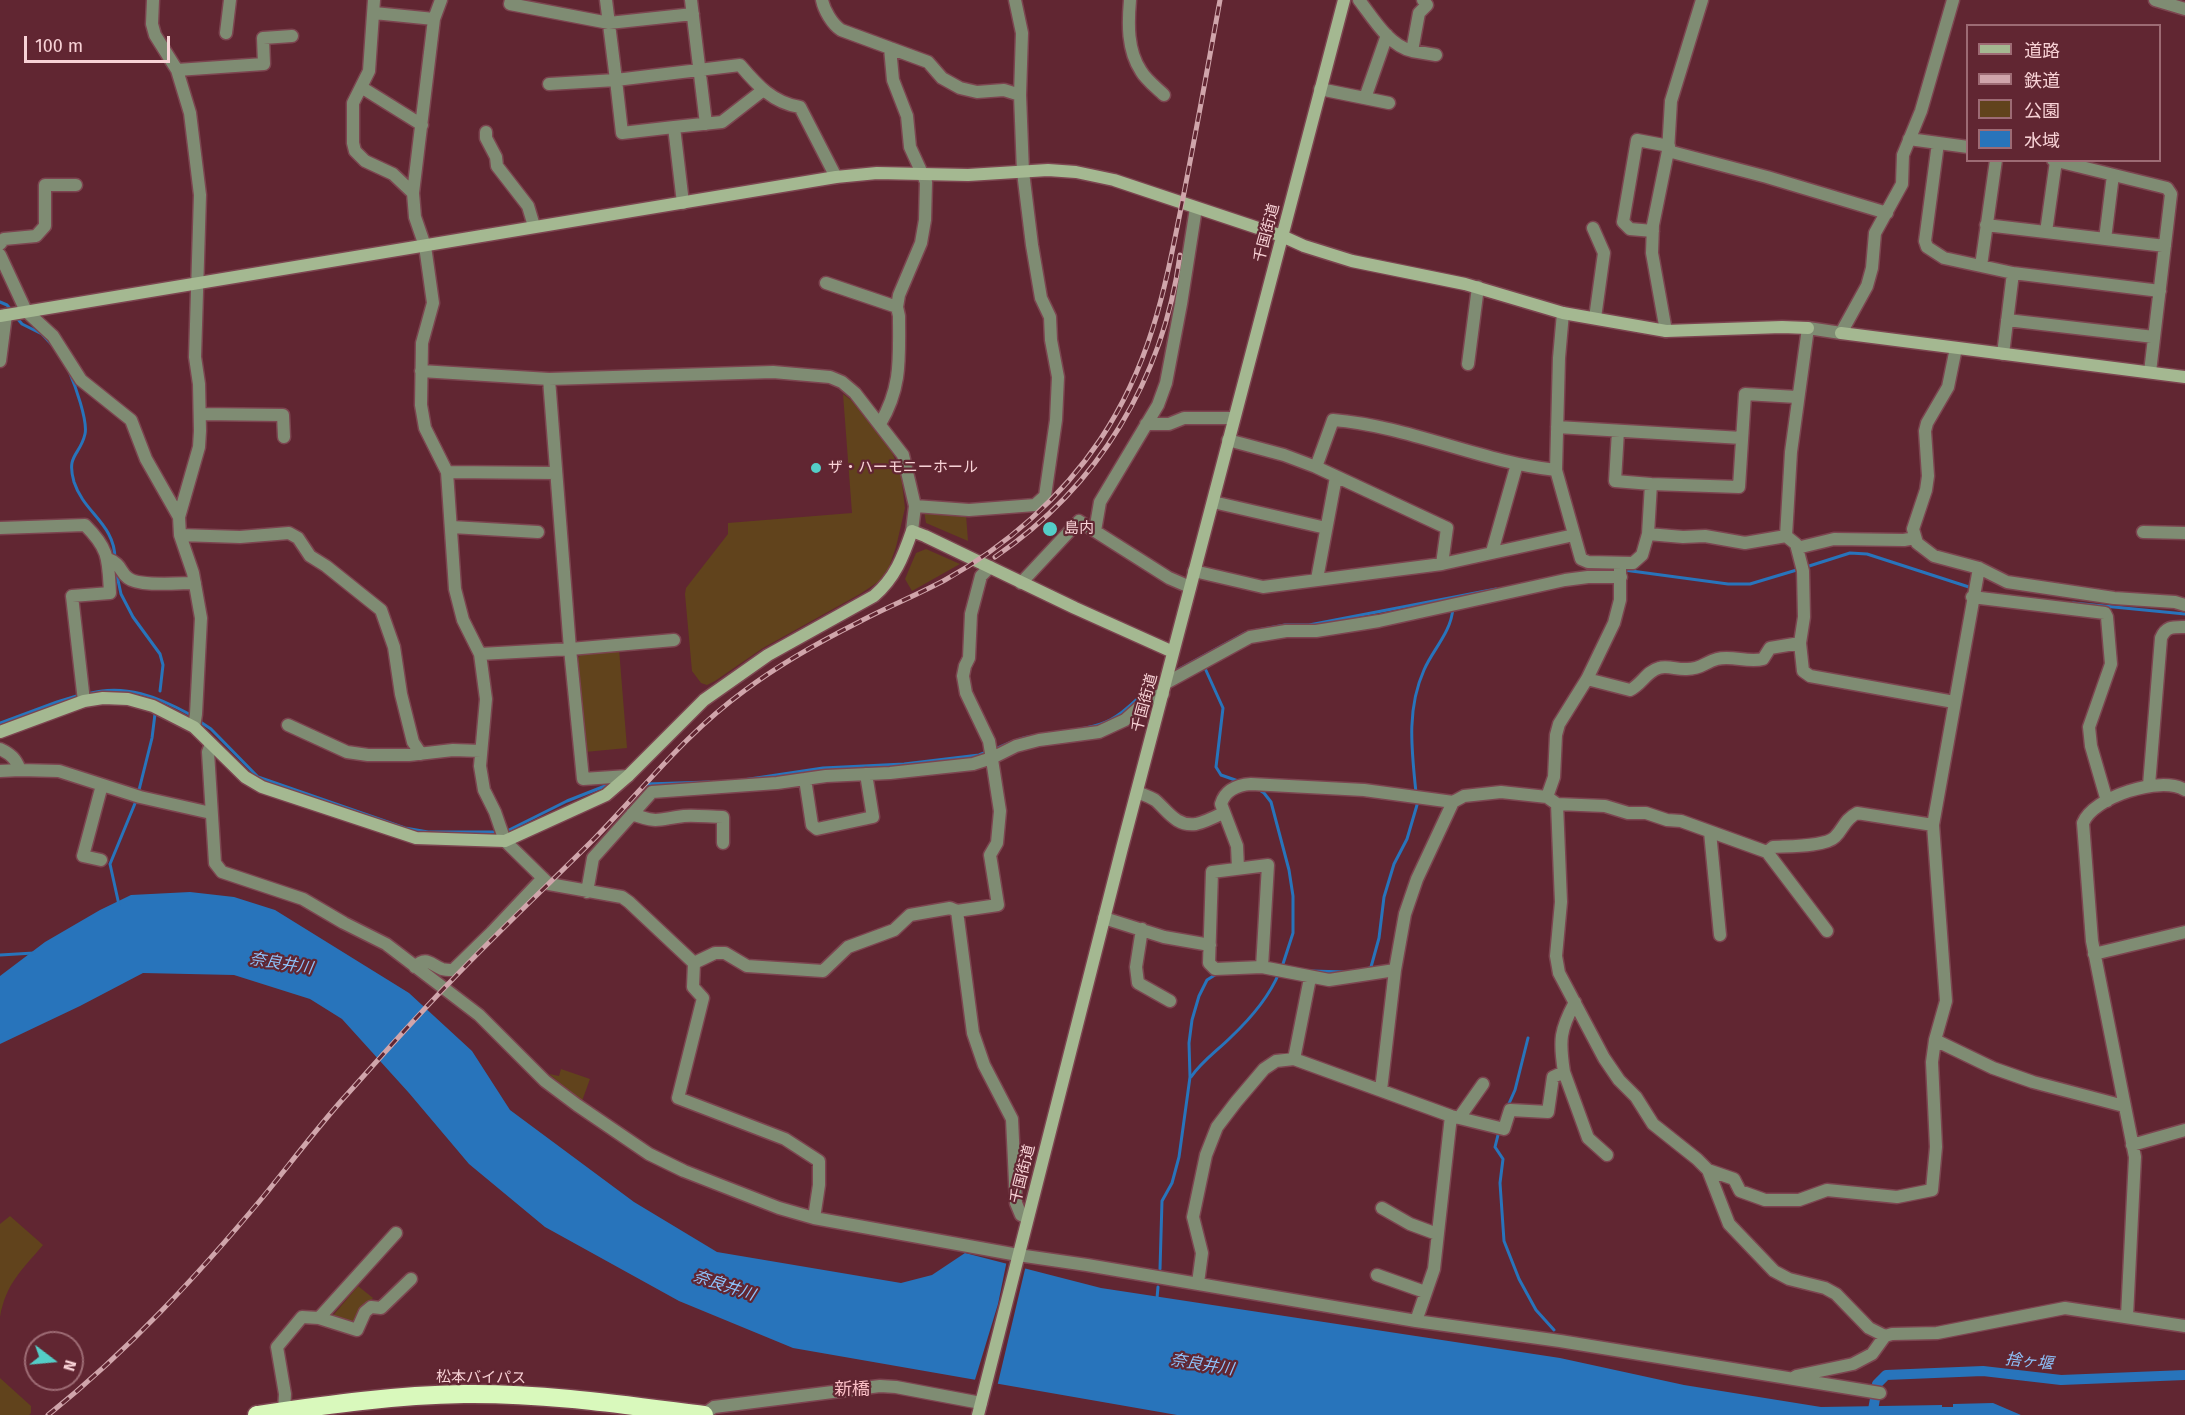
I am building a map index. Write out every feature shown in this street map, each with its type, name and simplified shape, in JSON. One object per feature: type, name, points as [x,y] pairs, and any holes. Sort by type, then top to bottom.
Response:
[{"type":"highway","name":"松本バイパス","points":[[257,1415],[382,1399],[468,1394],[572,1398],[704,1415]]},
{"type":"street","points":[[153,0],[152,24],[155,35],[177,70],[190,113],[200,195],[195,357],[199,384],[199,447],[179,517],[180,536],[195,584],[201,618],[195,720],[211,744],[245,777],[262,787],[400,834],[428,840],[505,841],[606,795],[704,700],[754,663],[863,603],[884,587],[898,569],[912,531],[915,506],[903,455],[855,393],[842,382],[830,377],[773,372],[549,378],[421,371]]},
{"type":"street","points":[[226,33],[230,0]]},
{"type":"street","points":[[374,0],[369,71],[353,103],[355,151],[365,161],[393,174],[413,193]]},
{"type":"street","points":[[441,0],[435,19],[413,193],[416,217],[425,246],[434,303],[422,343],[421,405],[425,428],[447,472],[458,599],[463,620],[480,654],[486,699],[480,766],[484,790],[505,841],[549,884],[622,897],[694,963],[693,987],[703,998],[678,1098],[785,1139],[819,1161],[819,1185],[814,1218]]},
{"type":"street","points":[[511,0],[510,4],[609,23],[693,14]]},
{"type":"street","points":[[606,0],[622,133],[722,122],[762,91]]},
{"type":"street","points":[[691,0],[706,124]]},
{"type":"street","points":[[822,0],[823,6],[836,27],[928,62],[942,78],[960,88],[977,92],[1004,90],[1020,96]]},
{"type":"street","points":[[915,506],[969,510],[1035,505],[1045,495],[1056,420],[1058,377],[1051,340],[1050,317],[1041,298],[1023,172],[1020,96],[1022,33],[1015,0]]},
{"type":"street","points":[[1130,0],[1128,24],[1132,52],[1141,71],[1164,95]]},
{"type":"street","name":"千国街道","points":[[980,1405],[1104,918],[1344,0]]},
{"type":"street","points":[[1359,0],[1387,35],[1402,48],[1436,55]]},
{"type":"street","points":[[1412,51],[1419,13],[1427,5],[1423,0]]},
{"type":"street","points":[[1666,331],[1652,253],[1653,231],[1669,148],[1671,100],[1702,0]]},
{"type":"street","points":[[1841,333],[1867,286],[1872,268],[1875,233],[1902,184],[1903,155],[1921,111],[1953,0]]},
{"type":"street","points":[[2155,0],[2185,9]]},
{"type":"street","points":[[374,13],[435,19]]},
{"type":"street","points":[[1365,98],[1387,35]]},
{"type":"street","points":[[177,70],[264,64],[263,38],[292,36]]},
{"type":"street","points":[[880,424],[893,400],[897,378],[899,295],[921,243],[925,220],[926,182],[910,147],[907,116],[893,80],[890,48]]},
{"type":"street","points":[[549,84],[616,80],[740,65],[762,91],[787,104],[800,107],[836,177]]},
{"type":"street","points":[[361,87],[422,125]]},
{"type":"street","points":[[1320,89],[1389,103]]},
{"type":"street","points":[[674,127],[683,203]]},
{"type":"street","points":[[486,132],[486,138],[496,157],[497,166],[528,206],[534,226]]},
{"type":"street","points":[[1909,139],[1966,147]]},
{"type":"street","points":[[1653,231],[1630,229],[1623,222],[1637,140],[1887,213]]},
{"type":"street","points":[[1938,143],[1925,241],[1927,247],[1944,258],[2013,273],[2160,291]]},
{"type":"street","points":[[1981,266],[1996,162]]},
{"type":"street","points":[[2046,232],[2054,162]]},
{"type":"street","points":[[2058,162],[2167,188],[2171,194],[2150,372]]},
{"type":"street","points":[[0,361],[3,316],[26,311],[836,177],[877,173],[968,175],[1063,171],[1091,174],[1114,180],[1352,261],[1478,287],[1563,313],[1666,331],[1808,328],[2185,377]]},
{"type":"street","points":[[2105,239],[2113,175]]},
{"type":"street","points":[[0,244],[4,239],[36,236],[45,226],[45,185],[76,185]]},
{"type":"street","points":[[1095,531],[1100,502],[1158,405],[1166,383],[1196,208]]},
{"type":"street","points":[[1986,225],[2165,246]]},
{"type":"street","points":[[1593,228],[1604,253],[1595,318]]},
{"type":"street","points":[[0,255],[26,311],[53,336],[81,380],[131,420],[146,459],[179,517]]},
{"type":"street","points":[[2003,354],[2013,273]]},
{"type":"street","points":[[826,284],[897,307]]},
{"type":"street","points":[[1468,364],[1478,287]]},
{"type":"street","points":[[1563,313],[1556,470],[1581,559],[1620,570]]},
{"type":"street","points":[[2007,320],[2154,338]]},
{"type":"street","points":[[1786,536],[1791,452],[1808,328]]},
{"type":"street","points":[[1956,348],[1948,387],[1927,423],[1925,432],[1928,476],[1926,490],[1913,529],[1917,543],[1934,556],[2007,582],[2063,591],[2080,591],[2114,598],[2185,605]]},
{"type":"street","points":[[549,378],[570,649],[583,779],[628,776]]},
{"type":"street","points":[[1618,430],[1615,481],[1739,487],[1745,394],[1797,398]]},
{"type":"street","points":[[200,414],[283,415],[284,437]]},
{"type":"street","points":[[1146,424],[1169,424],[1184,418],[1234,418]]},
{"type":"street","points":[[1316,467],[1333,420],[1414,435],[1517,464],[1556,470]]},
{"type":"street","points":[[1557,427],[1742,438]]},
{"type":"street","points":[[1228,440],[1284,455],[1316,467],[1447,528],[1442,564]]},
{"type":"street","points":[[1492,552],[1517,464]]},
{"type":"street","points":[[447,472],[556,473]]},
{"type":"street","points":[[1317,579],[1336,477]]},
{"type":"street","points":[[587,892],[593,858],[652,792],[777,783],[973,764],[991,752],[1039,740],[1099,732],[1125,720],[1166,682],[1250,637],[1286,631],[1316,632],[1378,621],[1620,570],[1642,555],[1648,534],[1651,484]]},
{"type":"street","points":[[1213,502],[1326,528]]},
{"type":"street","points":[[1021,582],[1079,521],[1169,578],[1190,587]]},
{"type":"street","points":[[0,528],[85,525],[100,540],[113,561],[128,578],[139,582],[195,584]]},
{"type":"street","points":[[452,527],[538,532]]},
{"type":"street","points":[[912,531],[1173,652]]},
{"type":"street","points":[[180,536],[240,537],[289,532],[298,538],[310,556],[381,610],[394,647],[400,694],[413,742],[421,754]]},
{"type":"street","points":[[2143,532],[2185,533]]},
{"type":"street","points":[[1648,534],[1705,536],[1745,543],[1786,536],[1796,544],[1802,568],[1804,617],[1800,643],[1803,671],[1810,676],[1954,702]]},
{"type":"street","points":[[1194,571],[1263,587],[1442,564],[1574,535]]},
{"type":"street","points":[[1797,548],[1834,539],[1904,540],[1915,538]]},
{"type":"street","points":[[83,696],[72,597],[110,593],[113,561]]},
{"type":"street","points":[[694,963],[715,953],[725,953],[747,966],[823,971],[848,947],[894,930],[910,915],[950,908],[957,911],[998,905],[990,855],[997,843],[1000,811],[991,752],[989,741],[966,693],[963,676],[964,666],[969,658],[974,605],[981,576],[990,567]]},
{"type":"street","points":[[1620,570],[1620,600],[1614,623],[1587,679],[1559,724],[1556,735],[1552,800],[1561,902],[1556,956],[1559,972],[1604,1058],[1619,1080],[1636,1097],[1653,1124],[1708,1170],[1730,1224],[1774,1270],[1789,1279],[1836,1293],[1869,1328],[1885,1336]]},
{"type":"street","points":[[1708,1170],[1734,1179],[1740,1191],[1766,1200],[1799,1200],[1827,1190],[1897,1197],[1932,1190],[1936,1147],[1932,1062],[1935,1040],[1946,1000],[1933,825],[1972,595],[1978,572]]},
{"type":"street","points":[[1972,595],[2007,603],[2105,613],[2111,664],[2089,727],[2091,746],[2107,801]]},
{"type":"street","points":[[2149,785],[2161,638],[2163,632],[2169,627],[2185,627]]},
{"type":"street","points":[[480,654],[674,640]]},
{"type":"street","points":[[1587,679],[1630,690],[1636,688],[1651,672],[1660,667],[1699,668],[1716,659],[1727,658],[1755,661],[1763,659],[1770,648],[1800,643]]},
{"type":"street","points":[[0,732],[83,696],[128,699],[195,720]]},
{"type":"street","points":[[288,725],[347,752],[368,755],[421,754],[453,750],[482,751]]},
{"type":"street","points":[[211,744],[208,752],[215,863],[222,872],[303,899],[344,924],[386,944],[479,1015],[545,1081],[649,1154],[684,1172],[779,1208],[814,1218],[1018,1258],[1198,1283],[1416,1321],[1560,1341],[1880,1393]]},
{"type":"street","points":[[0,749],[16,760],[20,770]]},
{"type":"street","points":[[0,771],[59,771],[136,796],[211,813]]},
{"type":"street","points":[[805,779],[812,825],[817,829],[873,817],[866,774]]},
{"type":"street","points":[[1238,868],[1237,846],[1221,804],[1223,797],[1233,788],[1251,784],[1364,790],[1453,802],[1464,796],[1501,792],[1605,806],[1628,813],[1646,813],[1667,820],[1681,821],[1767,852],[1827,932]]},
{"type":"street","points":[[101,860],[82,856],[102,785]]},
{"type":"street","points":[[2127,1316],[2135,1157],[2094,954],[2083,823],[2085,816],[2107,801],[2149,785],[2178,786],[2185,790]]},
{"type":"street","points":[[1137,792],[1155,800],[1162,809],[1186,824],[1196,824],[1223,813]]},
{"type":"street","points":[[1381,1090],[1395,970],[1405,914],[1414,888],[1453,802]]},
{"type":"street","points":[[1767,852],[1773,847],[1827,842],[1834,837],[1849,817],[1857,813],[1933,825]]},
{"type":"street","points":[[632,814],[651,821],[684,816],[723,817],[723,843]]},
{"type":"street","points":[[1710,832],[1720,935]]},
{"type":"street","points":[[1262,967],[1268,865],[1212,872],[1209,963],[1215,969],[1262,967],[1329,980],[1395,970]]},
{"type":"street","points":[[415,967],[424,960],[442,969],[453,970],[543,878]]},
{"type":"street","points":[[957,911],[973,1033],[984,1065],[1012,1119],[1016,1203],[1021,1215],[1027,1218]]},
{"type":"street","points":[[1104,918],[1164,937],[1210,945]]},
{"type":"street","points":[[1142,929],[1136,967],[1138,983],[1170,1001]]},
{"type":"street","points":[[2094,954],[2185,932]]},
{"type":"street","points":[[1294,1059],[1310,978]]},
{"type":"street","points":[[1575,1002],[1562,1026],[1561,1055],[1564,1072],[1588,1138],[1607,1155]]},
{"type":"street","points":[[1935,1040],[1993,1068],[2033,1083],[2124,1106]]},
{"type":"street","points":[[1198,1283],[1202,1253],[1193,1217],[1206,1155],[1217,1127],[1264,1069],[1276,1061],[1294,1059],[1455,1117],[1504,1129],[1510,1110],[1548,1112],[1553,1077],[1564,1072]]},
{"type":"street","points":[[1416,1321],[1434,1269],[1437,1234],[1455,1117],[1483,1084]]},
{"type":"street","points":[[2132,1145],[2185,1130]]},
{"type":"street","points":[[1382,1208],[1410,1224],[1430,1229],[1437,1234]]},
{"type":"street","points":[[319,1318],[396,1233]]},
{"type":"street","points":[[1377,1275],[1425,1292]]},
{"type":"street","points":[[284,1411],[285,1394],[277,1347],[302,1317],[319,1318],[357,1330],[365,1312],[371,1307],[381,1308],[411,1279]]},
{"type":"street","points":[[1789,1378],[1853,1364],[1872,1354],[1885,1336],[1892,1334],[1937,1333],[2065,1308],[2185,1326]]},
{"type":"street","points":[[704,1415],[714,1407],[886,1386],[980,1405]]},
{"type":"street","points":[[740,1415],[741,1408],[746,1403]]},
{"type":"green space","points":[[843,394],[851,400],[892,452],[901,475],[905,508],[888,570],[878,582],[860,594],[763,648],[715,681],[707,685],[701,683],[692,671],[686,588],[728,534],[728,523],[852,513]]},
{"type":"green space","points":[[924,511],[966,515],[968,541],[926,523]]},
{"type":"green space","points":[[926,549],[960,564],[912,591],[905,579],[916,553]]},
{"type":"green space","points":[[619,649],[627,748],[585,752],[577,660],[581,653]]},
{"type":"green space","points":[[561,1069],[590,1079],[582,1101],[549,1074],[559,1076]]},
{"type":"green space","points":[[10,1216],[43,1245],[11,1286],[0,1317],[0,1224]]},
{"type":"green space","points":[[358,1286],[373,1298],[352,1324],[330,1319]]},
{"type":"green space","points":[[0,1378],[31,1406],[29,1415],[0,1415]]},
{"type":"water","name":"奈良井川","points":[[190,892],[234,897],[275,910],[409,993],[472,1051],[510,1110],[634,1202],[717,1252],[901,1283],[932,1275],[965,1253],[1101,1288],[1560,1358],[1684,1385],[1821,1407],[1942,1405],[1942,1407],[1953,1407],[1953,1404],[1993,1403],[2021,1415],[1177,1415],[793,1348],[679,1301],[545,1227],[469,1164],[342,1019],[310,999],[234,975],[143,973],[0,1044],[0,976],[45,942],[131,895]]},
{"type":"pier","points":[[1007,1260],[1026,1265],[997,1387],[974,1383],[998,1304]]},
{"type":"waterway","points":[[0,302],[12,311]]},
{"type":"waterway","points":[[16,317],[22,324],[42,334],[53,346]]},
{"type":"waterway","points":[[69,371],[85,421],[83,441],[73,460],[74,482],[85,502],[105,527],[114,547],[115,559]]},
{"type":"waterway","points":[[1806,567],[1850,553],[1867,554],[1972,588]]},
{"type":"waterway","points":[[1624,570],[1728,584],[1750,584],[1800,569]]},
{"type":"waterway","points":[[1570,574],[1617,570]]},
{"type":"waterway","points":[[116,571],[121,594],[133,617],[160,654],[163,665],[160,691]]},
{"type":"waterway","points":[[1252,631],[1285,625],[1309,625],[1496,589]]},
{"type":"waterway","points":[[2073,603],[2185,614]]},
{"type":"waterway","points":[[1416,793],[1412,731],[1415,700],[1424,670],[1449,625],[1453,608]]},
{"type":"waterway","points":[[1172,673],[1245,633]]},
{"type":"waterway","points":[[1204,666],[1223,708],[1216,767],[1221,775],[1241,782]]},
{"type":"waterway","points":[[1017,740],[1040,734],[1089,727],[1110,720],[1161,679]]},
{"type":"waterway","points":[[87,694],[101,691],[128,691],[154,698],[191,715]]},
{"type":"waterway","points":[[0,723],[80,695]]},
{"type":"waterway","points":[[138,794],[152,738],[155,714]]},
{"type":"waterway","points":[[199,721],[211,729],[258,777],[405,828],[428,832],[493,832]]},
{"type":"waterway","points":[[995,749],[1011,742]]},
{"type":"waterway","points":[[743,780],[823,768],[904,764],[979,755],[989,751]]},
{"type":"waterway","points":[[646,784],[709,782]]},
{"type":"waterway","points":[[509,830],[567,801],[605,786]]},
{"type":"waterway","points":[[1258,789],[1271,802],[1289,870],[1293,896],[1293,933],[1282,967]]},
{"type":"waterway","points":[[1367,969],[1371,967],[1379,938],[1384,897],[1394,864],[1407,839],[1417,800]]},
{"type":"waterway","points":[[119,905],[110,864],[136,801]]},
{"type":"waterway","points":[[0,955],[34,953]]},
{"type":"waterway","points":[[1311,971],[1346,972]]},
{"type":"waterway","points":[[1160,1269],[1162,1201],[1172,1183],[1179,1157],[1190,1077],[1189,1043],[1192,1020],[1199,996],[1207,980],[1218,973]]},
{"type":"waterway","points":[[1191,1077],[1252,1015],[1270,991],[1279,973]]},
{"type":"waterway","points":[[1507,1108],[1515,1090],[1528,1038]]},
{"type":"waterway","points":[[1499,1131],[1495,1147],[1503,1159],[1500,1183],[1504,1241],[1519,1279],[1536,1310],[1554,1330]]},
{"type":"waterway","points":[[1157,1298],[1158,1287]]},
{"type":"waterway","name":"捨ヶ堰","points":[[1877,1388],[1877,1384],[1886,1375],[1983,1371],[2061,1380],[2185,1375]]},
{"type":"waterway","name":"捨ヶ堰","points":[[1872,1415],[1875,1399]]},
{"type":"railway","points":[[48,1415],[106,1365],[188,1283],[263,1197],[332,1112],[410,1025],[487,944],[594,839],[702,725],[744,691],[800,654],[968,567],[1011,536],[1068,482],[1100,440],[1118,411],[1132,382],[1154,324],[1163,294],[1176,231],[1220,0]]},
{"type":"railway","points":[[995,557],[1032,529],[1065,497],[1095,463],[1120,426],[1159,345],[1180,255]]},
{"type":"place","name":"ザ・ハーモニーホール","points":[[816,468]]},
{"type":"place","name":"島内","points":[[1050,529]]},
{"type":"district","name":"新橋","points":[[852,1390]]}]
